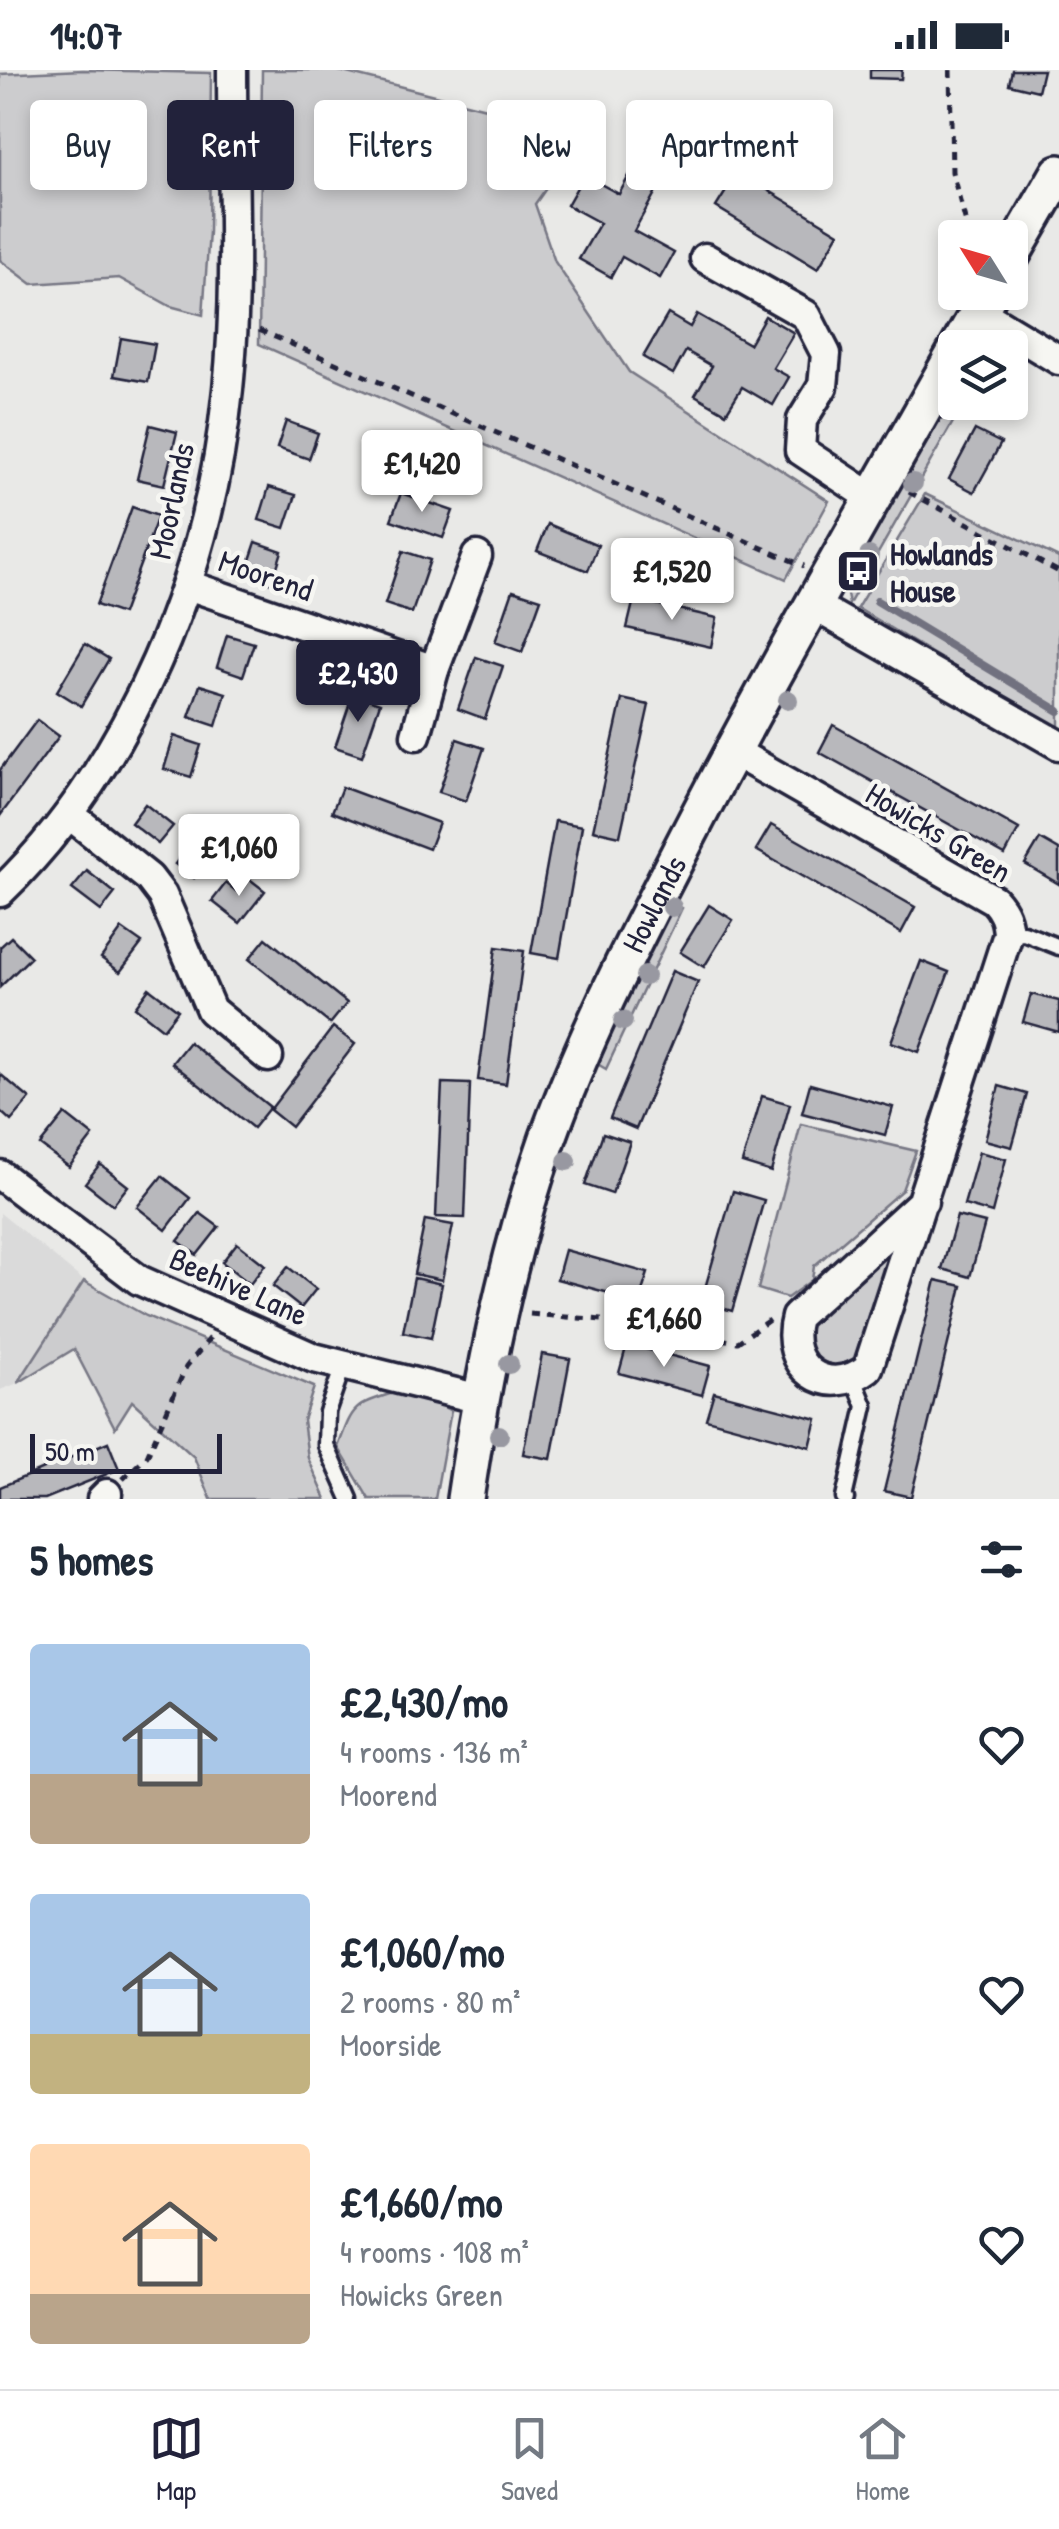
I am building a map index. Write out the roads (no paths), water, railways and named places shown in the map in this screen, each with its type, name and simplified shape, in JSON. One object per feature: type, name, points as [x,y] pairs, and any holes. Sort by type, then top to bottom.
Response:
[{"type":"street","name":"Moorlands","points":[[0,892],[68,814],[136,706],[188,585],[210,498],[228,391],[232,319],[232,70]]},
{"type":"street","points":[[1028,227],[1059,173]]},
{"type":"street","points":[[705,258],[806,315],[826,354],[822,386],[802,420],[800,450],[880,489]]},
{"type":"street","points":[[994,310],[1059,360]]},
{"type":"street","name":"Howlands","points":[[465,1499],[499,1310],[548,1138],[627,955],[731,750],[938,383]]},
{"type":"street","points":[[416,735],[434,670],[476,556]]},
{"type":"street","name":"Moorend","points":[[188,585],[434,670]]},
{"type":"street","points":[[821,591],[1059,745]]},
{"type":"street","name":"Howicks Green","points":[[731,750],[994,900],[1003,910],[1008,934],[868,1368],[854,1379]]},
{"type":"street","points":[[68,814],[150,878],[162,895],[211,1010],[268,1057]]},
{"type":"street","name":"Beehive Lane","points":[[0,1175],[139,1280],[314,1358],[480,1399]]},
{"type":"street","points":[[854,1379],[822,1377],[803,1367],[794,1355],[791,1336],[796,1317],[923,1202]]},
{"type":"lane","points":[[1008,934],[1024,933],[1059,947]]},
{"type":"lane","points":[[343,1366],[327,1412],[326,1445],[350,1499]]},
{"type":"lane","points":[[846,1499],[864,1406],[854,1379]]},
{"type":"waterway","points":[[877,601],[1059,711]]},
{"type":"place","name":"Howlands House","points":[[858,571]]}]
